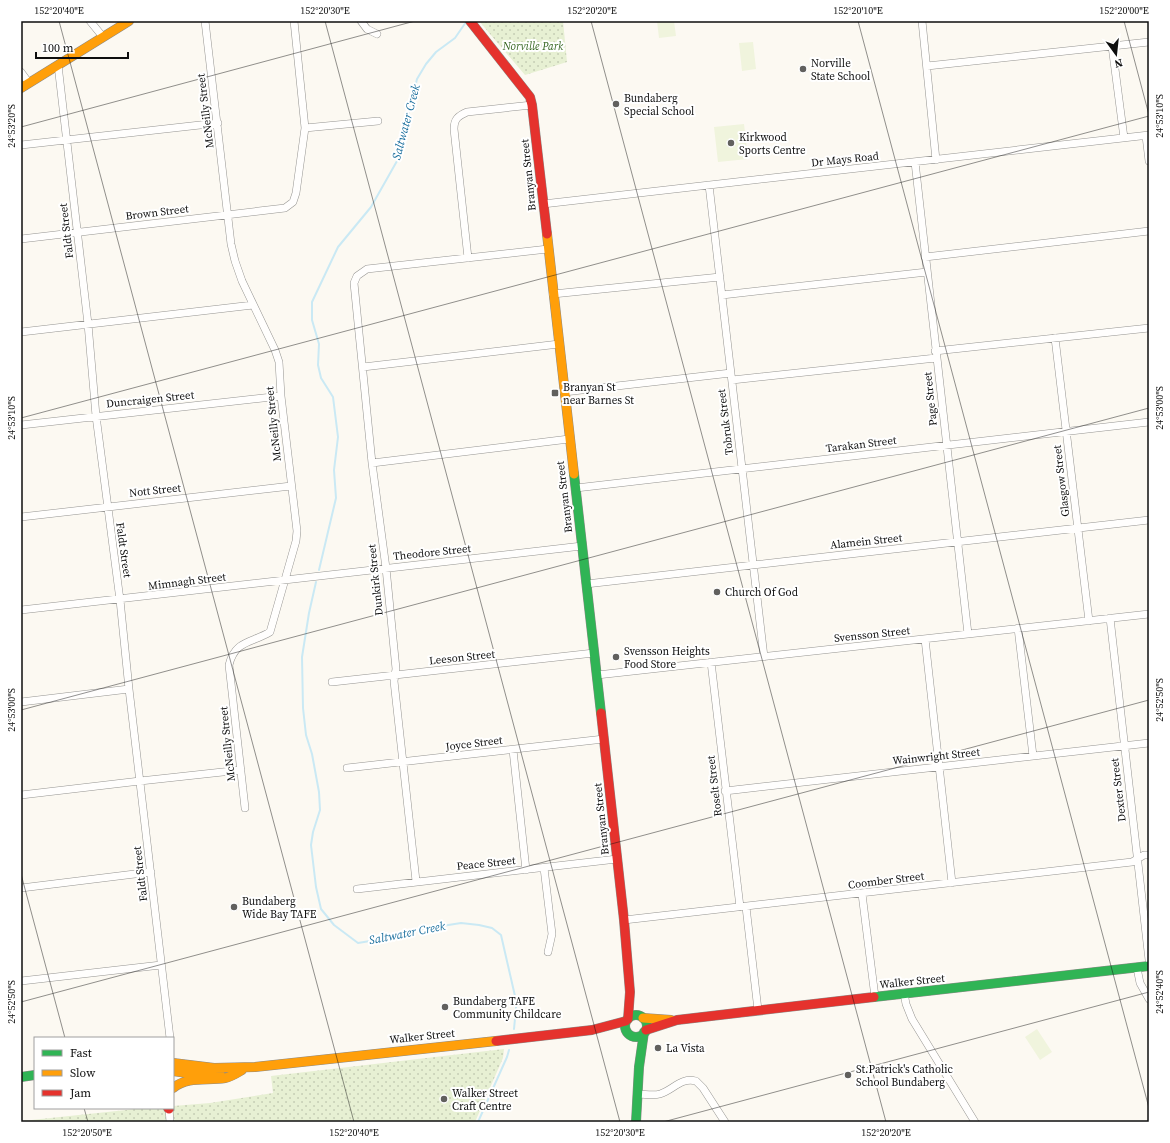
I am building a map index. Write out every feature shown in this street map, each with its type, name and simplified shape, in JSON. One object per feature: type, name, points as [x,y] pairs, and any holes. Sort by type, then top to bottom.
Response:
[{"type":"street","points":[[90,21],[103,37]]},
{"type":"street","points":[[21,88],[129,21]]},
{"type":"street","name":"McNeilly Street","points":[[206,21],[231,244],[235,262],[279,362],[281,396],[297,531],[296,541],[270,632],[261,637],[252,639],[242,645],[234,652],[229,665],[245,808]]},
{"type":"street","points":[[294,21],[305,128],[378,121]]},
{"type":"street","points":[[361,21],[367,29],[377,34]]},
{"type":"street","points":[[922,21],[936,160]]},
{"type":"street","name":"Branyan Street","points":[[472,23],[527,92],[532,105],[624,920],[630,992],[627,1020]]},
{"type":"street","points":[[927,66],[1149,42]]},
{"type":"street","points":[[1112,46],[1124,138]]},
{"type":"street","name":"Faldt Street","points":[[58,65],[88,324],[96,416],[120,600],[170,1037]]},
{"type":"street","points":[[21,72],[29,83]]},
{"type":"street","points":[[532,105],[467,112],[461,114],[455,120],[454,129],[468,258],[548,249]]},
{"type":"street","points":[[21,146],[218,123]]},
{"type":"street","name":"Brown Street","points":[[21,239],[285,208],[293,202],[296,193],[305,128]]},
{"type":"street","points":[[1147,135],[1149,161]]},
{"type":"street","name":"Dr Mays Road","points":[[543,204],[1147,135]]},
{"type":"street","name":"Page Street","points":[[915,162],[968,634]]},
{"type":"street","name":"Tobruk Street","points":[[709,185],[764,657]]},
{"type":"street","points":[[925,257],[1149,231]]},
{"type":"street","name":"Dunkirk Street","points":[[416,882],[394,681],[396,669],[386,568],[372,463],[363,367],[353,287],[357,276],[367,269],[468,258]]},
{"type":"street","points":[[722,295],[927,272]]},
{"type":"street","points":[[553,294],[720,278]]},
{"type":"street","points":[[21,332],[253,305]]},
{"type":"street","points":[[564,392],[731,377],[1149,328]]},
{"type":"street","name":"Glasgow Street","points":[[1055,338],[1089,621]]},
{"type":"street","points":[[363,367],[559,344]]},
{"type":"street","name":"Duncraigen Street","points":[[21,425],[281,396]]},
{"type":"street","name":"Tarakan Street","points":[[576,488],[1149,422]]},
{"type":"street","points":[[372,463],[570,439]]},
{"type":"street","name":"Nott Street","points":[[21,517],[291,486]]},
{"type":"street","name":"Alamein Street","points":[[586,584],[1149,520]]},
{"type":"street","name":"Theodore Street","points":[[285,580],[582,546]]},
{"type":"street","name":"Mimnagh Street","points":[[21,610],[120,600],[285,580]]},
{"type":"street","name":"Svensson Street","points":[[597,675],[1149,614]]},
{"type":"street","name":"Dexter Street","points":[[1110,618],[1149,960]]},
{"type":"street","points":[[1018,628],[1033,756]]},
{"type":"street","points":[[925,639],[952,883]]},
{"type":"street","name":"Leeson Street","points":[[332,682],[594,653]]},
{"type":"street","name":"Roselt Street","points":[[711,662],[726,791],[758,1010]]},
{"type":"street","points":[[21,702],[129,689]]},
{"type":"street","name":"Joyce Street","points":[[347,768],[604,739]]},
{"type":"street","name":"Wainwright Street","points":[[726,791],[1149,743]]},
{"type":"street","points":[[513,750],[526,870]]},
{"type":"street","points":[[21,795],[241,770]]},
{"type":"street","name":"Coomber Street","points":[[624,920],[1132,862],[1144,855],[1149,855]]},
{"type":"street","name":"Peace Street","points":[[357,889],[617,859]]},
{"type":"street","points":[[544,868],[552,934],[548,952]]},
{"type":"street","points":[[21,888],[151,872]]},
{"type":"street","points":[[862,894],[875,997]]},
{"type":"street","points":[[21,981],[161,965]]},
{"type":"street","name":"Walker Street","points":[[645,1031],[677,1020],[1149,966]]},
{"type":"street","points":[[1137,968],[1140,983],[1149,999]]},
{"type":"street","name":"Branyan Street","points":[[630,992],[636,1008],[642,1017]]},
{"type":"street","points":[[904,994],[912,1019],[975,1122]]},
{"type":"street","points":[[636,1122],[639,1067],[647,1023],[642,1017],[634,1015],[627,1020],[626,1028],[636,1043],[639,1067]]},
{"type":"street","name":"Walker Street","points":[[642,1017],[677,1020]]},
{"type":"street","name":"Walker Street","points":[[174,1063],[214,1068],[255,1067],[592,1030],[627,1020]]},
{"type":"street","name":"Walker Street","points":[[592,1030],[624,1032],[631,1035]]},
{"type":"street","points":[[631,1035],[639,1036],[645,1031]]},
{"type":"street","name":"Walker Street","points":[[174,1071],[202,1075],[255,1067]]},
{"type":"street","points":[[21,1070],[34,1069]]},
{"type":"street","points":[[174,1087],[181,1082],[225,1078],[242,1070]]},
{"type":"street","points":[[21,1077],[34,1075]]},
{"type":"street","points":[[638,1094],[652,1095],[662,1093],[684,1081],[696,1081],[704,1088],[725,1122]]},
{"type":"street","points":[[168,1109],[170,1122]]},
{"type":"green space","name":"Norville Park","points":[[479,21],[563,21],[567,62],[525,75]]},
{"type":"green space","points":[[657,21],[674,21],[676,36],[659,38]]},
{"type":"green space","points":[[753,42],[756,69],[742,71],[739,43]]},
{"type":"green space","name":"Kirkwood Sports Centre","points":[[744,124],[748,159],[718,162],[714,127]]},
{"type":"green space","points":[[1037,1029],[1052,1052],[1040,1060],[1025,1037]]},
{"type":"green space","points":[[504,1049],[503,1058],[475,1122],[22,1122],[136,1109],[174,1109],[174,1106],[210,1103],[273,1093],[271,1076]]},
{"type":"waterway","name":"Saltwater Creek","points":[[319,570],[336,498],[334,470],[338,437],[333,397],[321,378],[318,365],[319,344],[312,320],[312,302],[338,247],[371,207],[397,161],[417,79],[426,64],[436,52],[455,38],[466,22]]},
{"type":"waterway","name":"Saltwater Creek","points":[[316,582],[302,657],[303,708],[306,735],[312,754],[319,792],[320,810],[313,832],[311,845],[316,887],[321,909],[334,925],[358,943],[423,929],[461,923],[492,928],[501,935],[515,996],[516,1008],[514,1029]]},
{"type":"waterway","name":"Saltwater Creek","points":[[478,1122],[509,1050]]},
{"type":"traffic: fast","points":[[574,474],[601,713]]},
{"type":"traffic: fast","points":[[874,997],[1149,966]]},
{"type":"traffic: fast","points":[[636,1015],[644,1018],[647,1026],[644,1034],[636,1037],[628,1034],[625,1026],[628,1018],[636,1015]]},
{"type":"traffic: fast","points":[[636,1122],[639,1067],[644,1032]]},
{"type":"traffic: fast","points":[[21,1077],[34,1075]]},
{"type":"traffic: slow","points":[[21,88],[129,21]]},
{"type":"traffic: slow","points":[[547,234],[574,474]]},
{"type":"traffic: slow","points":[[643,1018],[671,1020]]},
{"type":"traffic: slow","points":[[174,1063],[214,1068],[255,1067],[496,1041]]},
{"type":"traffic: slow","points":[[174,1087],[191,1080],[218,1079],[227,1077],[242,1070]]},
{"type":"traffic: slow","points":[[174,1071],[202,1075],[220,1074]]},
{"type":"traffic: jam","points":[[470,21],[530,97],[547,234]]},
{"type":"traffic: jam","points":[[601,713],[624,920],[630,992],[628,1019]]},
{"type":"traffic: jam","points":[[646,1030],[677,1020],[874,997]]},
{"type":"traffic: jam","points":[[496,1041],[592,1030],[626,1021]]},
{"type":"place","name":"Norville State School","points":[[803,69]]},
{"type":"place","name":"Bundaberg Special School","points":[[616,104]]},
{"type":"place","name":"Kirkwood Sports Centre","points":[[731,143]]},
{"type":"place","name":"Branyan St near Barnes St","points":[[555,393]]},
{"type":"place","name":"Church Of God","points":[[717,592]]},
{"type":"place","name":"Svensson Heights Food Store","points":[[616,657]]},
{"type":"place","name":"Bundaberg Wide Bay TAFE","points":[[234,907]]},
{"type":"place","name":"Bundaberg TAFE Community Childcare","points":[[445,1007]]},
{"type":"place","name":"La Vista","points":[[658,1048]]},
{"type":"place","name":"St.Patrick's Catholic School Bundaberg","points":[[848,1075]]},
{"type":"place","name":"Walker Street Craft Centre","points":[[444,1099]]}]
